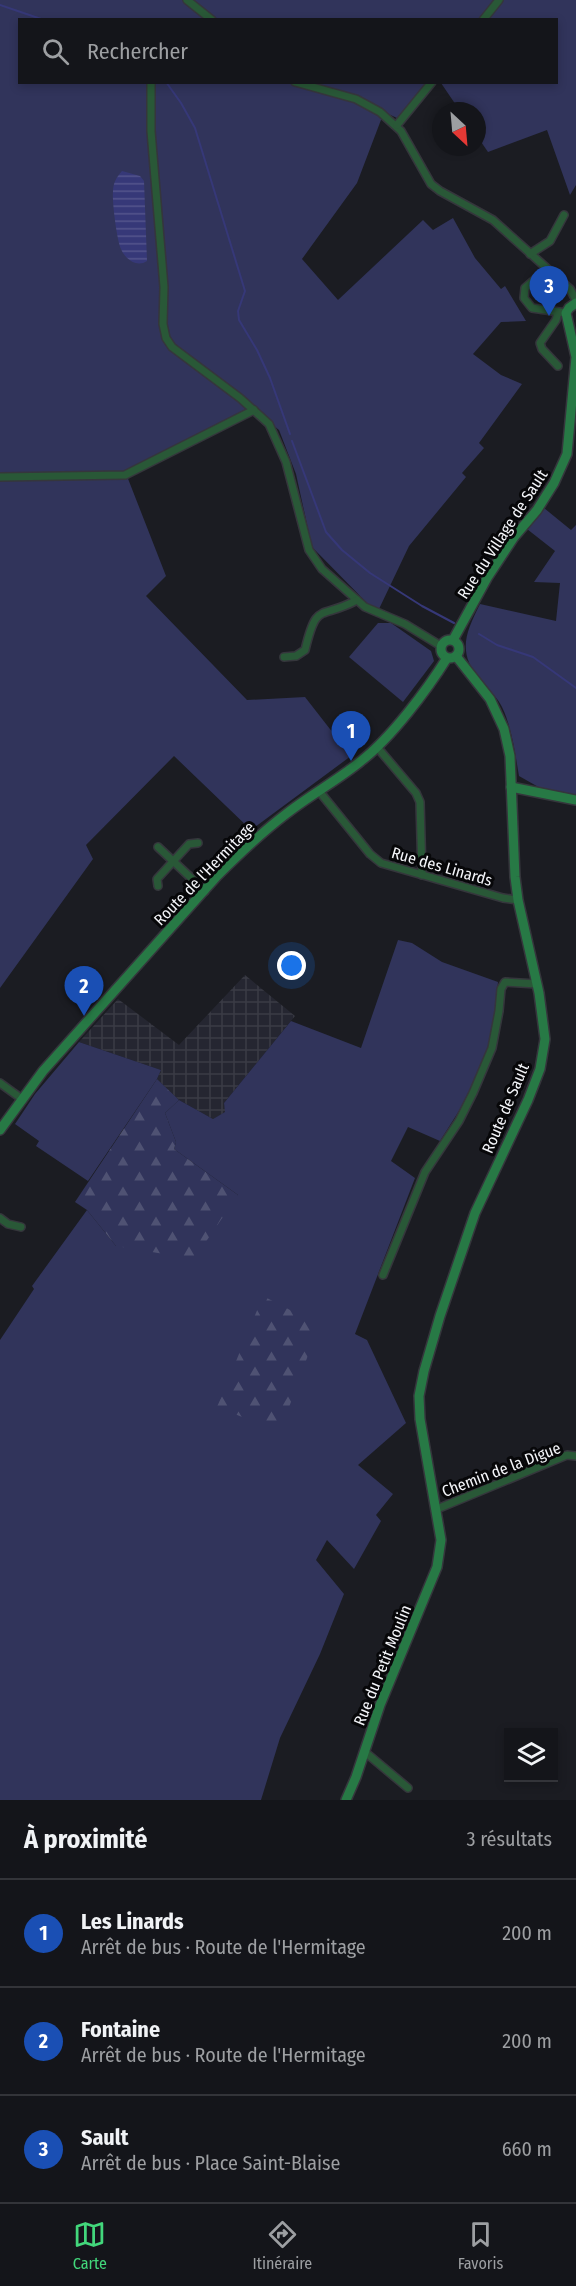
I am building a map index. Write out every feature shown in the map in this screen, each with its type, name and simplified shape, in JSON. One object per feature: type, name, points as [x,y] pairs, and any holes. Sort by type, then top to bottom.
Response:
[{"type":"street","points":[[187,0],[210,18]]},
{"type":"street","points":[[484,18],[498,0]]},
{"type":"street","points":[[151,84],[151,131],[164,287],[163,324],[166,338],[172,347],[254,410],[273,430],[286,462],[309,550],[322,569],[373,612],[405,624],[441,646]]},
{"type":"street","points":[[302,84],[356,99],[397,125],[410,143],[431,184],[493,220],[570,289],[576,302],[562,313],[540,343],[542,349],[558,366]]},
{"type":"street","points":[[397,125],[430,84]]},
{"type":"street","points":[[530,254],[550,241],[564,215]]},
{"type":"street","points":[[547,269],[525,288],[524,298],[532,308],[562,313]]},
{"type":"street","name":"Rue du Village de Sault","points":[[453,640],[487,578],[554,483],[567,454],[573,431],[576,371],[575,350],[562,313]]},
{"type":"street","points":[[0,477],[125,475],[254,410]]},
{"type":"street","points":[[284,657],[296,656],[305,650],[311,626],[319,615],[357,600]]},
{"type":"street","points":[[453,640],[459,648],[451,657],[442,654],[441,646],[445,641],[453,640]]},
{"type":"street","name":"Route de l'Hermitage","points":[[0,1130],[43,1071],[246,846],[286,813],[361,762],[400,721],[451,657]]},
{"type":"street","name":"Route de Sault","points":[[441,1540],[420,1419],[419,1396],[424,1371],[440,1316],[476,1213],[540,1069],[545,1039],[537,984],[518,900],[512,844],[510,756],[504,729],[498,712],[451,657]]},
{"type":"street","points":[[377,747],[416,793],[420,802],[422,875]]},
{"type":"street","points":[[511,787],[576,800]]},
{"type":"street","name":"Rue des Linards","points":[[319,791],[375,859],[381,863],[503,898],[518,900]]},
{"type":"street","points":[[158,886],[158,879],[189,844],[198,843]]},
{"type":"street","points":[[158,847],[205,891]]},
{"type":"street","points":[[383,1275],[425,1172],[459,1121],[492,1048],[501,989],[505,982],[537,984]]},
{"type":"street","points":[[0,1083],[22,1099]]},
{"type":"street","points":[[0,1218],[8,1224],[21,1227]]},
{"type":"street","name":"Chemin de la Digue","points":[[437,1509],[567,1455],[576,1456]]},
{"type":"street","name":"Rue du Petit Moulin","points":[[346,1800],[380,1705],[437,1567],[441,1540]]},
{"type":"street","points":[[365,1752],[408,1788]]},
{"type":"shaded area","points":[[122,171],[140,176],[144,181],[147,261],[143,263],[135,263],[125,256],[118,238],[113,189]]},
{"type":"shaded area","points":[[245,975],[295,1016],[224,1103],[226,1112],[213,1119],[179,1100],[157,1079],[161,1070],[79,1042],[118,999],[179,1045]]},
{"type":"green space","points":[[0,0],[576,0],[576,185],[570,195],[547,130],[488,152],[486,149],[486,102],[454,102],[442,84],[558,84],[558,18],[18,18],[18,84],[427,84],[397,118],[384,112],[357,183],[302,259],[338,300],[423,220],[433,230],[453,218],[475,258],[501,289],[505,286],[526,321],[501,322],[473,354],[501,375],[522,384],[479,443],[484,448],[462,473],[466,477],[409,546],[379,609],[370,606],[312,547],[296,474],[279,430],[257,412],[125,471],[166,576],[146,596],[247,700],[305,697],[351,756],[251,830],[174,756],[86,845],[93,859],[0,988]]},
{"type":"green space","points":[[544,508],[571,530],[576,525],[576,795],[549,793],[519,776],[513,741],[502,707],[473,671],[466,652],[467,634],[480,604],[556,621],[560,583],[534,582],[555,551],[527,529]]},
{"type":"green space","points":[[378,623],[391,623],[431,651],[434,661],[403,702],[349,657]]},
{"type":"green space","points":[[398,940],[412,943],[442,962],[498,982],[491,1051],[469,1095],[440,1141],[408,1127],[391,1161],[415,1178],[355,1334],[367,1340],[406,1423],[358,1465],[393,1494],[376,1515],[381,1521],[354,1569],[327,1540],[316,1560],[344,1594],[320,1654],[280,1738],[261,1800],[0,1800],[0,1340],[34,1289],[32,1286],[87,1210],[116,1246],[238,1195],[174,1149],[176,1142],[165,1113],[179,1100],[213,1119],[225,1112],[224,1103],[291,1021],[361,1048]]},
{"type":"green space","points":[[79,1042],[161,1070],[88,1181],[36,1146],[39,1141],[15,1124],[35,1094]]},
{"type":"green space","points":[[157,1079],[179,1100],[165,1113],[176,1142],[174,1149],[238,1195],[194,1259],[116,1246],[87,1210],[75,1202]]},
{"type":"green space","points":[[263,1296],[319,1325],[280,1432],[217,1407]]},
{"type":"waterway","points":[[0,5],[38,18]]},
{"type":"waterway","points":[[167,84],[195,128],[245,291],[238,311],[239,320],[270,378],[290,434]]},
{"type":"waterway","points":[[292,441],[326,532],[342,550],[370,573],[454,623]]},
{"type":"waterway","points":[[479,634],[497,645],[533,657],[576,688]]},
{"type":"place","name":"Sault","points":[[549,316]]},
{"type":"place","name":"Les Linards","points":[[351,761]]},
{"type":"place","name":"Fontaine","points":[[84,1016]]}]
